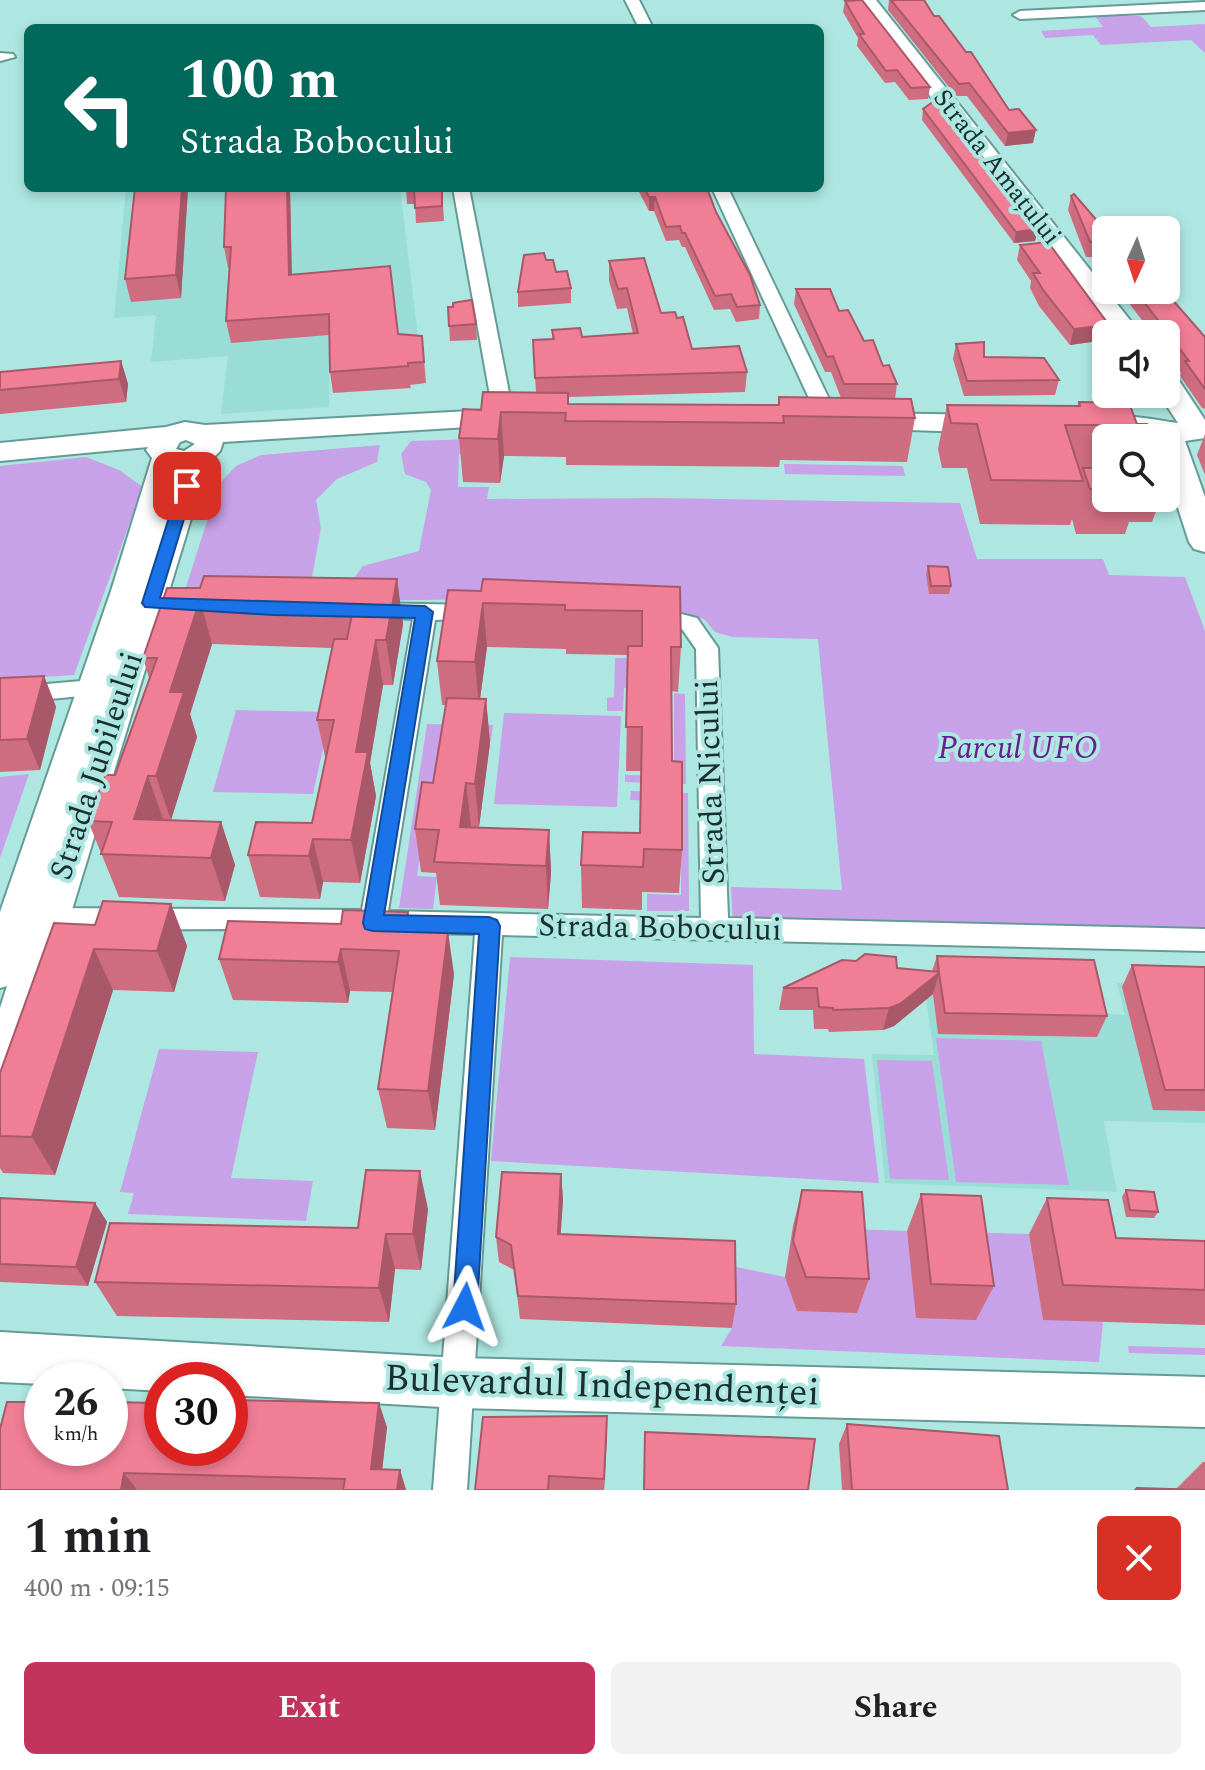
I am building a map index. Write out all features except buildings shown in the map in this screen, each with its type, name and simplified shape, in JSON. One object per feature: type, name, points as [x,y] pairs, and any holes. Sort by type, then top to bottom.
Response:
[{"type":"street","points":[[632,0],[644,24]]},
{"type":"street","name":"Strada Amațului","points":[[866,0],[1117,320]]},
{"type":"street","points":[[1020,15],[1205,6]]},
{"type":"street","points":[[462,192],[504,418]]},
{"type":"street","points":[[722,192],[830,422]]},
{"type":"street","points":[[0,452],[71,448],[107,451],[143,463],[181,459],[302,430],[533,419]]},
{"type":"street","points":[[799,421],[1015,424]]},
{"type":"street","points":[[1075,425],[1092,425]]},
{"type":"street","points":[[71,448],[211,463],[266,439],[302,430]]},
{"type":"street","points":[[1180,430],[1205,542]]},
{"type":"street","name":"Strada Jubileului","points":[[0,971],[33,915],[150,600],[181,459]]},
{"type":"street","name":"Strada Jubileului","points":[[0,1074],[33,915],[93,688],[150,600]]},
{"type":"street","points":[[345,611],[492,613]]},
{"type":"street","points":[[373,923],[425,612]]},
{"type":"street","name":"Strada Nicului","points":[[623,614],[654,614],[689,623],[707,648],[715,929]]},
{"type":"street","points":[[0,696],[93,688]]},
{"type":"street","name":"Strada Bobocului","points":[[33,915],[1205,940]]},
{"type":"street","points":[[450,1490],[489,926]]},
{"type":"street","name":"Bulevardul Independenței","points":[[0,1357],[459,1383],[1205,1402]]},
{"type":"shaded area","points":[[126,192],[400,192],[418,336],[330,344],[329,407],[221,414],[228,356],[151,362],[156,315],[114,318]]},
{"type":"shaded area","points":[[923,978],[1094,1013],[1125,1015],[1117,983],[1205,985],[1205,1123],[1104,1121],[1117,1192],[885,1183],[872,1054],[934,1055]]},
{"type":"green space","points":[[1095,16],[1141,16],[1151,27],[1205,24],[1205,53],[1191,40],[1101,45],[1093,35],[1045,38],[1041,31],[1103,27]]},
{"type":"green space","name":"Parcul UFO","points":[[477,439],[477,452],[459,454],[458,487],[489,487],[487,499],[659,498],[960,503],[977,559],[1103,559],[1109,575],[1185,577],[1205,631],[1205,940],[733,923],[731,887],[842,890],[818,639],[732,637],[715,632],[704,619],[655,609],[479,599],[353,601],[348,586],[363,566],[419,551],[431,490],[426,482],[405,474],[401,454],[411,441]]},
{"type":"green space","points":[[380,445],[377,462],[337,479],[316,500],[321,528],[312,577],[317,579],[185,590],[219,484],[236,466],[261,455]]},
{"type":"green space","points":[[86,457],[119,470],[143,487],[74,675],[0,680],[0,466]]},
{"type":"green space","points":[[784,464],[903,466],[905,476],[785,474]]},
{"type":"green space","points":[[615,658],[636,658],[635,687],[624,688],[623,711],[607,711],[607,698],[614,697]]},
{"type":"green space","points":[[674,693],[685,694],[686,784],[625,782],[625,775],[674,776]]},
{"type":"green space","points":[[236,710],[331,712],[313,794],[213,792]]},
{"type":"green space","points":[[504,713],[621,716],[617,807],[494,804]]},
{"type":"green space","points":[[427,724],[493,725],[491,741],[448,740],[425,823],[417,876],[437,877],[433,909],[399,908]]},
{"type":"green space","points":[[29,774],[0,858],[0,777]]},
{"type":"green space","points":[[631,791],[688,793],[689,911],[647,911],[647,894],[681,895],[681,802],[630,800]]},
{"type":"green space","points":[[510,957],[753,965],[754,1054],[864,1059],[879,1183],[491,1161]]},
{"type":"green space","points":[[936,1038],[1041,1041],[1069,1185],[956,1182]]},
{"type":"green space","points":[[159,1049],[258,1052],[231,1178],[313,1181],[306,1221],[128,1214],[134,1193],[120,1192]]},
{"type":"green space","points":[[877,1060],[932,1061],[949,1180],[890,1179]]},
{"type":"green space","points":[[851,1229],[907,1231],[917,1318],[965,1232],[1029,1234],[1043,1319],[1103,1322],[1099,1362],[721,1346],[732,1328],[731,1266],[785,1277]]},
{"type":"green space","points":[[1128,1346],[1205,1348],[1205,1355],[1129,1353]]},
{"type":"route","points":[[187,486],[151,603],[274,610],[425,612],[373,923],[489,926],[465,1307]]}]
